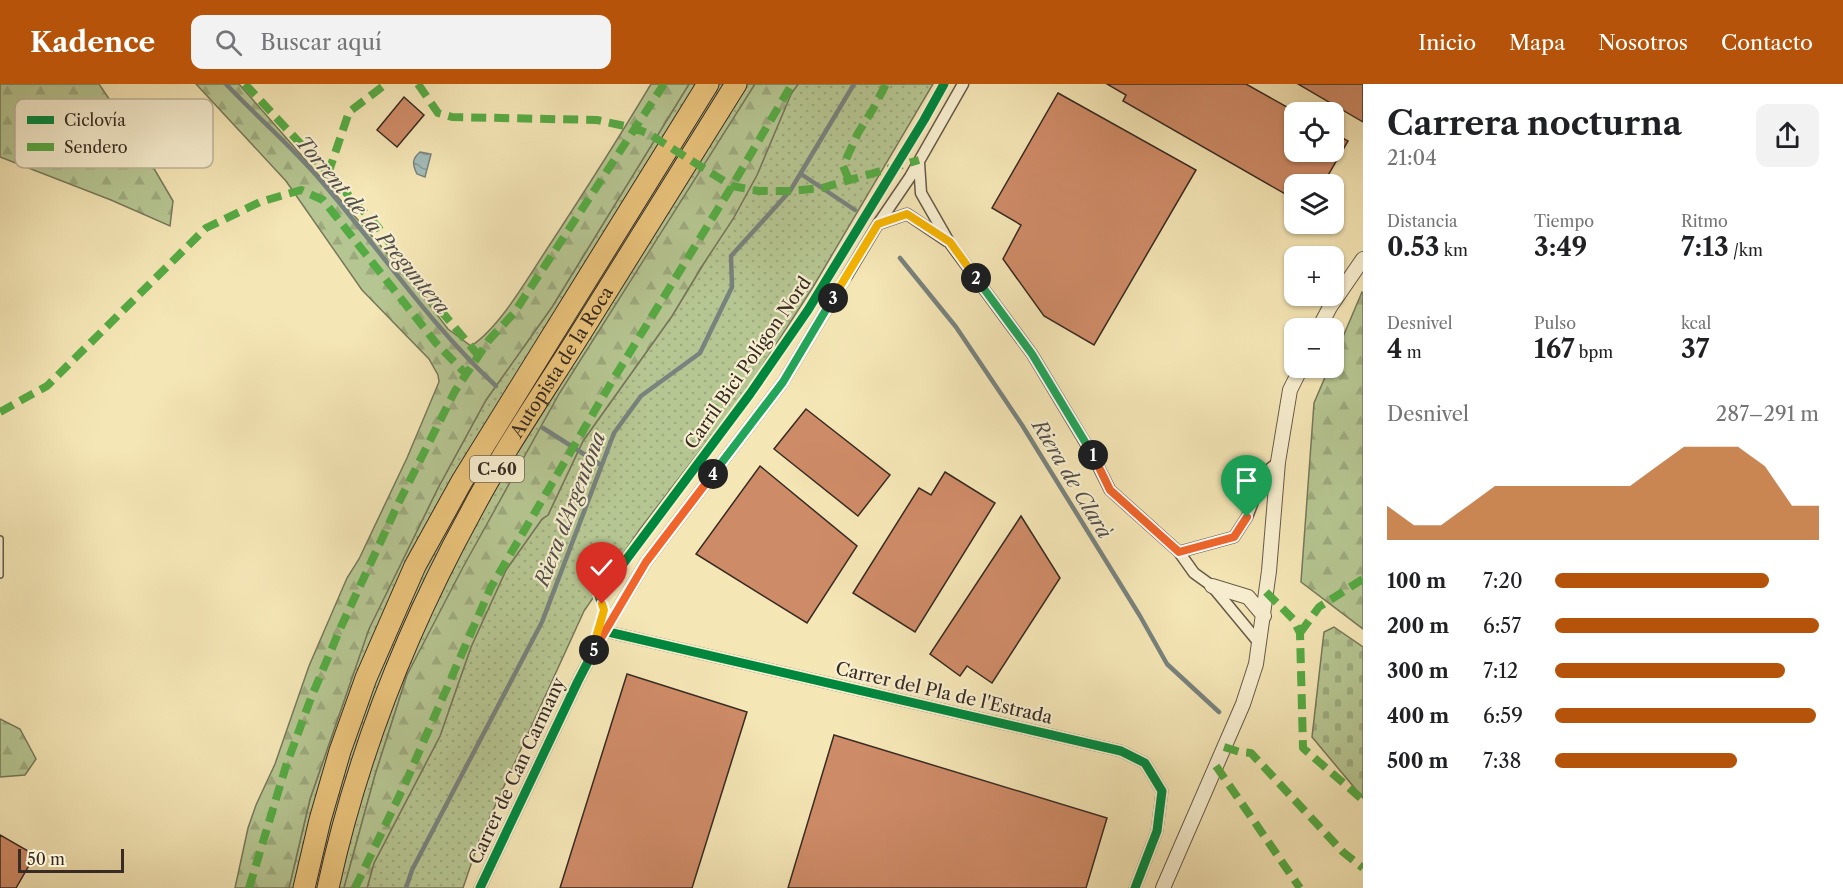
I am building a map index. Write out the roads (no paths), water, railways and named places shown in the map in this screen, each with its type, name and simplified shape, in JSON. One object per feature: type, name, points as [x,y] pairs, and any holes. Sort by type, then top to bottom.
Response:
[{"type":"highway","name":"Autopista de la Roca","points":[[304,888],[320,820],[344,741],[366,678],[415,566],[468,471],[708,84]]},
{"type":"highway","name":"Autopista de la Roca","points":[[328,888],[349,802],[366,746],[406,643],[440,570],[471,512],[526,420],[736,84]]},
{"type":"street","name":"Carrer de Can Carmany","points":[[480,888],[604,631],[646,562],[783,382],[878,224],[910,177],[963,84]]},
{"type":"street","points":[[919,160],[921,193],[950,242],[1032,354],[1092,454],[1110,490],[1179,552],[1194,573],[1212,586],[1260,644]]},
{"type":"street","points":[[878,224],[907,214],[950,242]]},
{"type":"street","points":[[1324,318],[1363,259]]},
{"type":"street","points":[[1163,888],[1243,704],[1256,664],[1269,571],[1278,462],[1290,390],[1296,378]]},
{"type":"street","points":[[1179,552],[1234,537],[1247,517],[1264,474],[1278,462]]},
{"type":"street","points":[[1212,586],[1248,597],[1264,615]]},
{"type":"street","name":"Carrer del Pla de l'Estrada","points":[[604,631],[1121,751],[1145,763],[1162,791],[1156,831],[1135,888]]},
{"type":"lane","points":[[0,539],[0,575]]},
{"type":"water","points":[[420,152],[431,154],[425,177],[417,174],[414,164],[415,157]]},
{"type":"waterway","name":"Torrent de la Preguntera","points":[[226,84],[316,175],[425,310],[471,362],[496,386]]},
{"type":"waterway","name":"Riera d'Argentona","points":[[406,888],[412,870],[542,622],[614,433],[641,396],[700,353],[732,287],[731,256],[790,191],[854,84]]},
{"type":"waterway","name":"Riera de Clarà","points":[[801,174],[855,210]]},
{"type":"waterway","name":"Riera de Clarà","points":[[900,258],[956,327],[1022,425],[1140,616],[1167,664],[1219,712]]},
{"type":"waterway","points":[[543,428],[601,465]]}]
